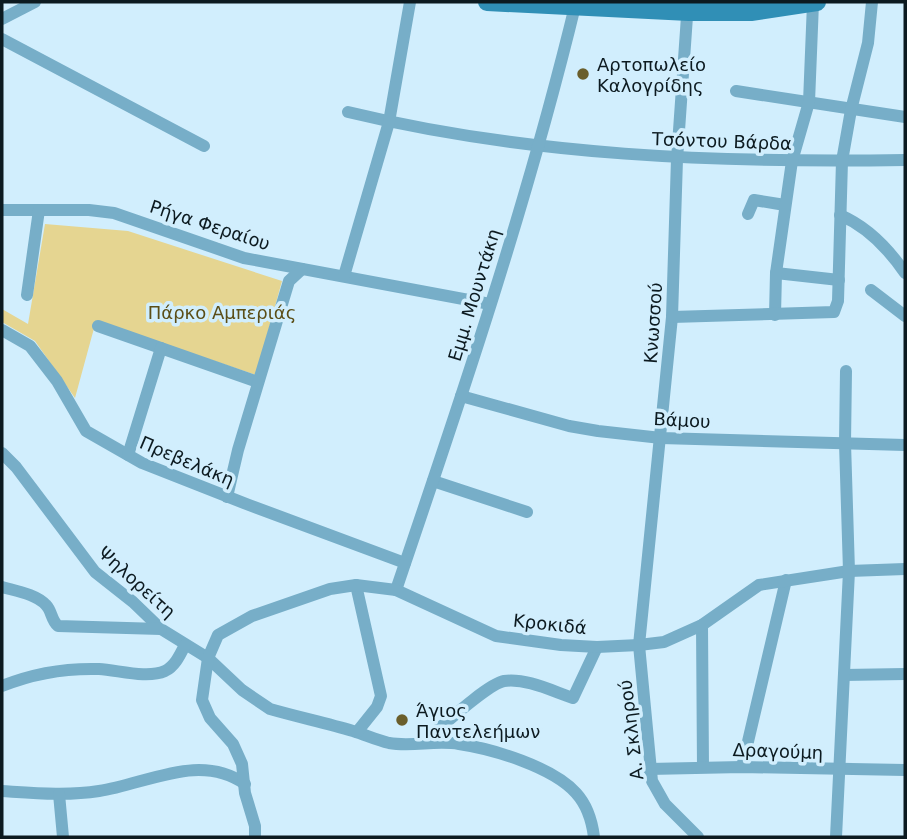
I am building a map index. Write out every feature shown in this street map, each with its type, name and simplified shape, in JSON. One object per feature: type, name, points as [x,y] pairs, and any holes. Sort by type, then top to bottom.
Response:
[{"type":"street","points":[[2,19],[35,2]]},
{"type":"street","points":[[344,276],[389,122],[411,2]]},
{"type":"street","points":[[487,2],[689,7],[751,12],[815,2],[809,102],[792,161],[776,273],[775,315]]},
{"type":"street","points":[[673,317],[831,314],[838,301],[842,162],[851,110],[868,43],[872,2]]},
{"type":"street","name":"Εμμ. Μουντάκη","points":[[396,590],[461,396],[539,146],[575,4]]},
{"type":"street","name":"Κνωσσού","points":[[639,645],[673,317],[677,159],[689,7]]},
{"type":"street","points":[[2,39],[204,146]]},
{"type":"street","points":[[736,91],[905,117]]},
{"type":"street","name":"Τσόντου Βάρδα","points":[[348,112],[389,122],[539,146],[677,159],[842,162],[905,160]]},
{"type":"street","points":[[748,214],[754,200],[785,205]]},
{"type":"street","name":"Ρήγα Φεραίου","points":[[2,210],[114,213],[244,258],[490,304]]},
{"type":"street","points":[[27,295],[39,210]]},
{"type":"street","points":[[840,215],[881,243],[905,273]]},
{"type":"street","points":[[227,497],[289,281],[302,269]]},
{"type":"street","points":[[776,273],[839,280]]},
{"type":"street","points":[[871,290],[905,316]]},
{"type":"street","points":[[98,326],[258,382]]},
{"type":"street","name":"Πρεβελάκη","points":[[2,330],[30,346],[57,381],[86,431],[142,463],[405,563]]},
{"type":"street","points":[[128,455],[161,348]]},
{"type":"street","points":[[836,837],[849,571],[846,371]]},
{"type":"street","name":"Βάμου","points":[[461,396],[569,426],[661,438],[905,445]]},
{"type":"street","name":"Ψηλορείτη","points":[[2,453],[16,467],[95,572],[133,602],[161,629],[208,658],[242,690],[270,709],[357,732],[377,740],[394,743],[457,743],[484,749],[550,774],[565,783],[584,803],[593,837]]},
{"type":"street","points":[[433,481],[527,512]]},
{"type":"street","name":"Κροκιδά","points":[[208,658],[218,635],[232,625],[330,589],[356,585],[396,590],[496,636],[597,647],[664,642],[702,625],[759,585],[849,571],[905,569]]},
{"type":"street","points":[[742,767],[786,580]]},
{"type":"street","points":[[356,585],[381,696],[377,707],[357,732]]},
{"type":"street","points":[[2,587],[39,600],[47,606],[58,626],[161,629]]},
{"type":"street","points":[[702,625],[703,767]]},
{"type":"street","points":[[2,686],[41,672],[86,669],[140,673],[164,671],[177,659],[185,645]]},
{"type":"street","name":"Α. Σκληρού","points":[[639,645],[652,781],[665,804],[698,837]]},
{"type":"street","points":[[422,743],[482,694],[503,681],[524,682],[573,698],[597,647]]},
{"type":"street","points":[[208,658],[202,689],[203,706],[209,718],[233,744],[242,764],[245,793],[255,826],[255,837]]},
{"type":"street","points":[[844,675],[905,674]]},
{"type":"street","name":"Δραγούμη","points":[[649,769],[742,767],[905,771]]},
{"type":"street","points":[[2,792],[99,792],[178,771],[195,770],[227,774],[245,784]]},
{"type":"street","points":[[59,794],[63,837]]},
{"type":"green space","name":"Πάρκο Αμπεριάς","points":[[45,224],[128,231],[282,281],[256,375],[96,321],[75,398],[35,341],[2,322],[2,309],[28,324]]},
{"type":"place","name":"Αρτοπωλείο Καλογρίδης","points":[[583,74]]},
{"type":"place","name":"Άγιος Παντελεήμων","points":[[402,720]]}]
